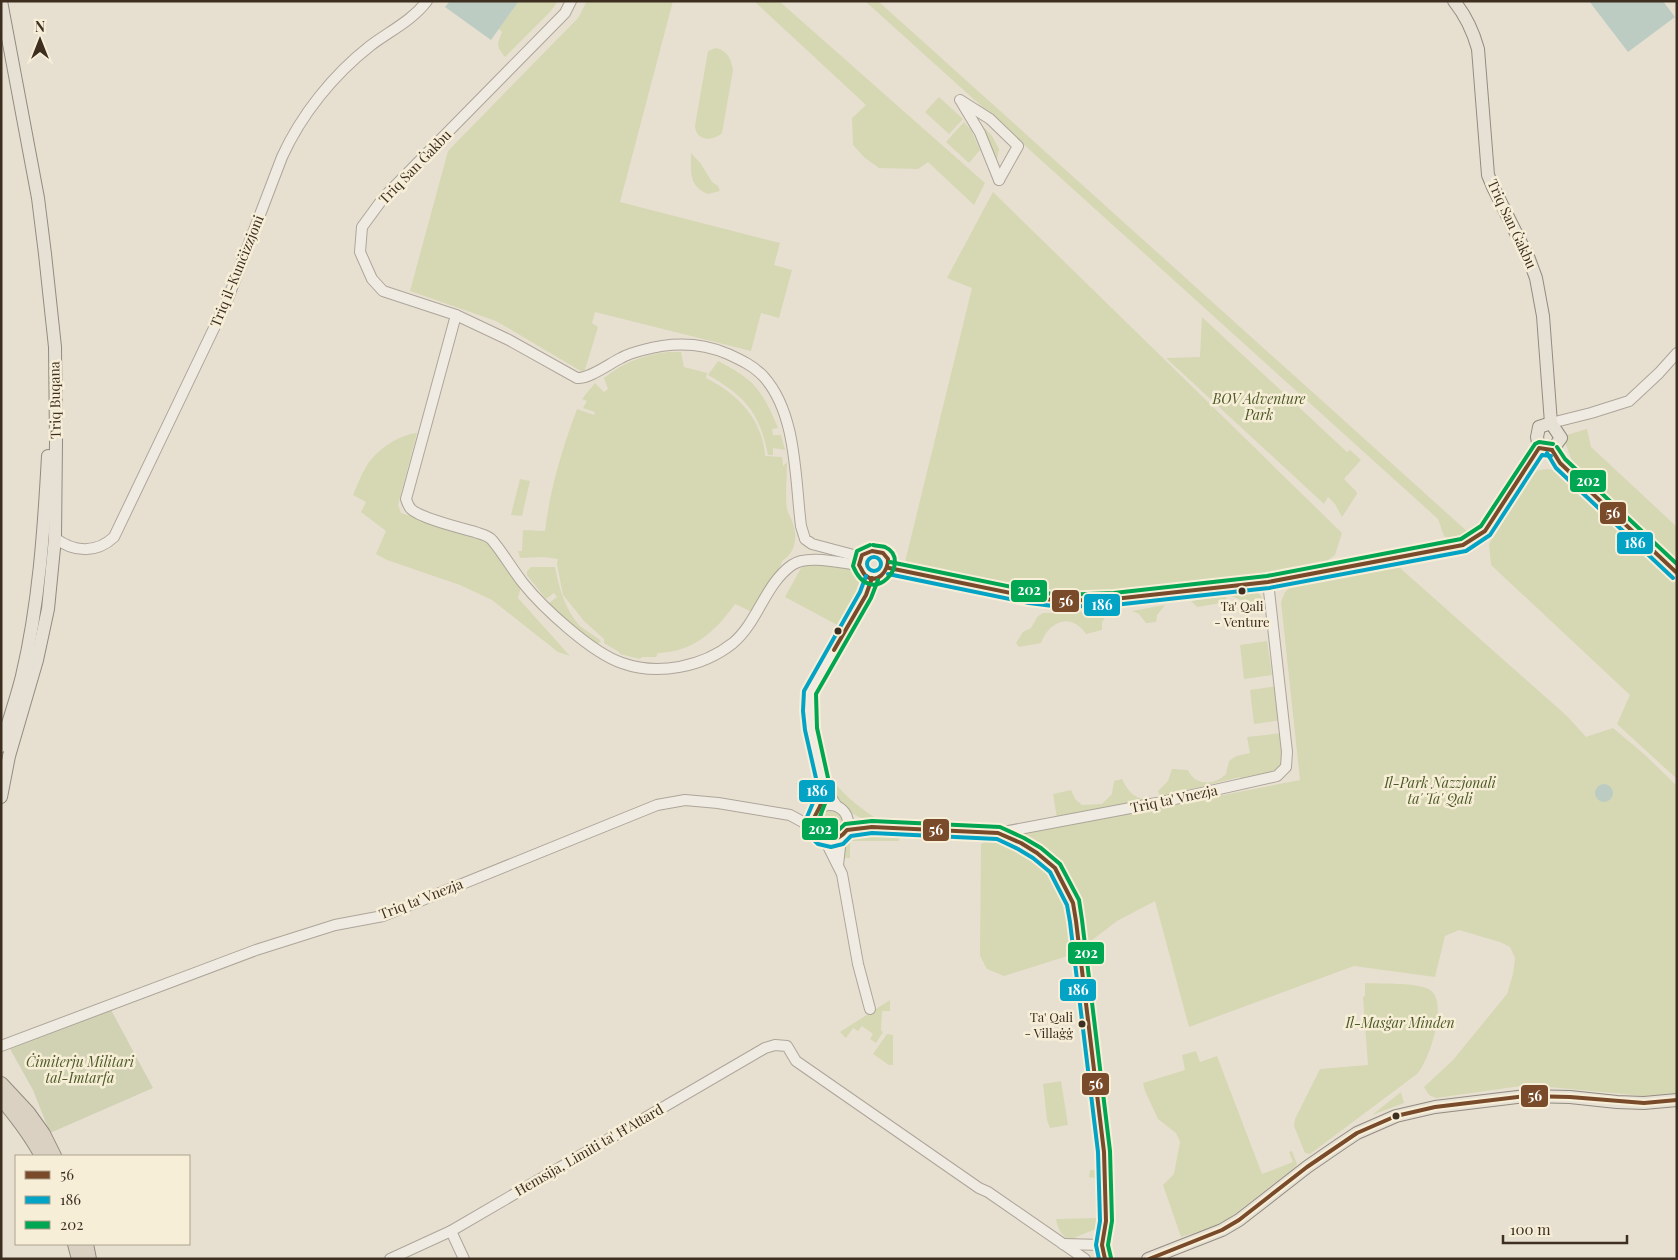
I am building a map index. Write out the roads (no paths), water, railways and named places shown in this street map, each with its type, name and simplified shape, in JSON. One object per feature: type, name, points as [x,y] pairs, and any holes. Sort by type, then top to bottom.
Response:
[{"type":"highway","points":[[1,1084],[28,1113],[53,1155]]},
{"type":"highway","points":[[1,1098],[25,1127],[41,1155]]},
{"type":"highway","points":[[75,1245],[79,1259]]},
{"type":"highway","points":[[86,1245],[89,1259]]},
{"type":"main road","name":"Triq Buqana","points":[[1,1],[38,198],[55,347],[55,538],[48,609],[37,660],[9,756],[1,797]]},
{"type":"main road","name":"Triq San Ġakbu","points":[[1454,1],[1463,12],[1473,31],[1478,49],[1488,175],[1492,187],[1529,259],[1540,294],[1551,423]]},
{"type":"main road","name":"Triq Buqana","points":[[1,54],[23,161],[38,252],[47,357],[49,442],[44,531],[33,614],[22,677],[1,746]]},
{"type":"main road","points":[[1538,448],[1537,437],[1539,427],[1551,423],[1561,438],[1552,450],[1560,463],[1677,573]]},
{"type":"main road","points":[[33,614],[44,596],[50,541],[52,538],[55,538]]},
{"type":"main road","points":[[1148,1259],[1222,1230],[1239,1220],[1307,1166],[1357,1133],[1396,1116],[1435,1107],[1526,1096],[1570,1097],[1635,1103],[1677,1100]]},
{"type":"street","name":"Triq il-Kunċizzjoni","points":[[55,538],[74,548],[88,549],[99,547],[110,541],[118,532],[227,301],[282,157],[290,141],[325,89],[369,47],[408,20],[427,1]]},
{"type":"street","name":"Triq San Ġakbu","points":[[571,1],[564,13],[384,196],[362,226],[360,252],[372,280],[383,291],[456,315],[509,340],[577,378],[587,376],[633,352],[678,344],[712,348],[749,365],[770,384],[788,427],[793,446],[801,526],[805,539],[812,544],[860,561]]},
{"type":"street","points":[[960,100],[990,119],[1018,146],[999,180],[980,133],[960,100]]},
{"type":"street","points":[[456,315],[406,499],[411,509],[421,515],[490,537],[524,584],[558,618],[593,648],[606,656],[622,663],[642,668],[667,668],[700,662],[716,655],[741,635],[775,582],[792,564],[815,559],[860,561],[872,551],[882,553],[888,560],[889,568],[881,577],[872,578],[861,572],[860,561]]},
{"type":"street","points":[[1551,423],[1628,401],[1677,354]]},
{"type":"street","points":[[889,568],[1030,597],[1061,600],[1114,599],[1268,582],[1341,566],[1463,545],[1485,531],[1538,448],[1552,450]]},
{"type":"street","points":[[52,563],[61,553],[74,548]]},
{"type":"street","points":[[838,866],[849,819],[846,813],[836,805],[825,788],[809,726],[810,692],[866,595],[872,578]]},
{"type":"street","name":"Triq ta' Vnezja","points":[[849,819],[872,827],[998,833],[1156,803],[1278,776],[1286,767],[1287,752],[1268,582]]},
{"type":"street","points":[[825,788],[813,816],[812,827],[815,833],[825,840],[831,841],[844,834]]},
{"type":"street","name":"Triq ta' Vnezja","points":[[1,1046],[256,950],[335,925],[391,913],[657,805],[685,800],[718,803],[790,815],[812,827]]},
{"type":"street","points":[[817,810],[830,804],[836,805]]},
{"type":"street","name":"Triq ta' Vnezja","points":[[790,815],[817,810]]},
{"type":"street","name":"Triq ta' Vnezja","points":[[844,834],[872,827]]},
{"type":"street","points":[[998,833],[1021,843],[1037,853],[1054,868],[1073,903],[1104,1152],[1106,1221],[1102,1245],[1105,1259]]},
{"type":"street","points":[[825,840],[842,874],[858,964],[870,1009]]},
{"type":"street","name":"Triq ta' Vnezja","points":[[1,1036],[26,1036]]},
{"type":"street","name":"Ħemsija, Limiti ta' Ħ'Attard","points":[[390,1259],[451,1231],[766,1048],[775,1045],[787,1046],[796,1060],[921,1150],[988,1192],[1063,1244]]},
{"type":"street","points":[[451,1231],[464,1259]]},
{"type":"street","points":[[1063,1244],[1102,1245]]},
{"type":"street","points":[[1063,1244],[1085,1259]]},
{"type":"place","name":"Ta' Qali - Venture","points":[[1242,591]]},
{"type":"place","name":"Ta' Qali - Villaġġ","points":[[1082,1024]]},
{"type":"park label","name":"BOV Adventure Park","points":[[1259,408]]},
{"type":"park label","name":"Il-Park Nazzjonali ta' Ta' Qali","points":[[1440,792]]},
{"type":"park label","name":"Il-Masġar Minden","points":[[1400,1023]]},
{"type":"park label","name":"Ċimiterju Militari tal-Imtarfa","points":[[80,1070]]}]
